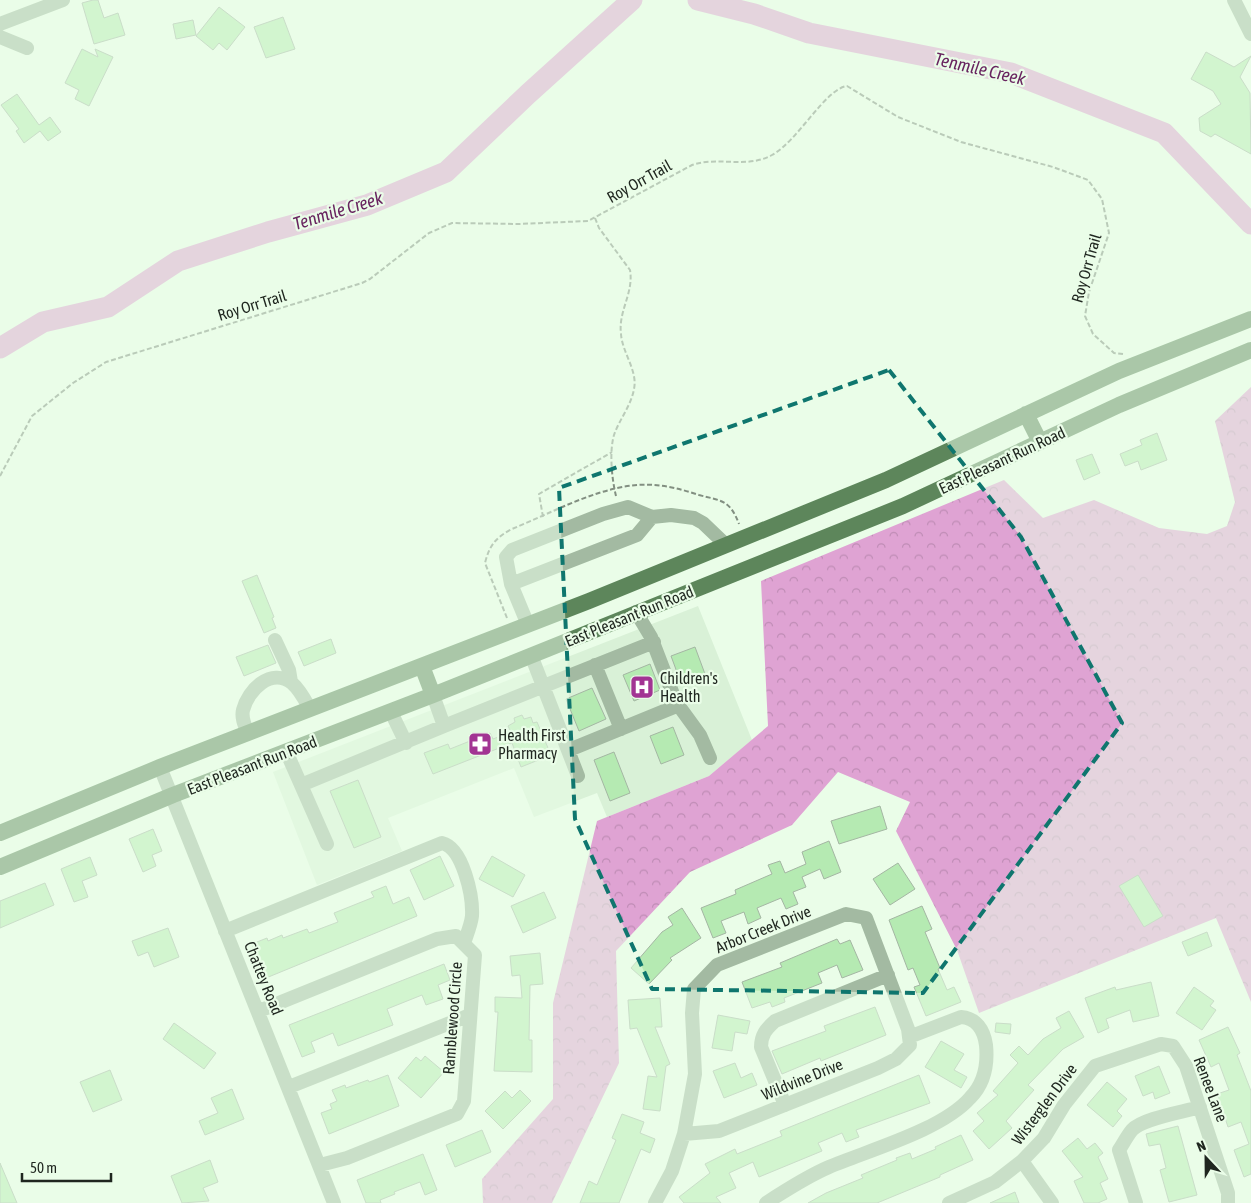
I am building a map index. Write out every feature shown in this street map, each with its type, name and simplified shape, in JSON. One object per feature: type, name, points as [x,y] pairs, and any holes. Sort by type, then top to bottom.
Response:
[{"type":"main road","name":"East Pleasant Run Road","points":[[0,833],[160,767],[422,666],[886,480],[1119,372],[1251,319]]},
{"type":"main road","name":"East Pleasant Run Road","points":[[0,867],[173,795],[433,696],[737,571],[903,506],[1120,405],[1246,352]]},
{"type":"main road","points":[[1026,414],[1040,442]]},
{"type":"main road","points":[[726,545],[737,571]]},
{"type":"main road","points":[[422,666],[433,696]]},
{"type":"street","points":[[0,24],[63,0]]},
{"type":"street","points":[[1234,0],[1251,34]]},
{"type":"street","points":[[0,37],[27,48]]},
{"type":"street","points":[[528,624],[511,584],[506,557],[512,550],[619,508],[628,507],[652,517],[671,514],[694,518],[703,523],[726,545]]},
{"type":"street","points":[[511,584],[637,535],[652,517]]},
{"type":"street","points":[[636,612],[654,642],[679,705],[700,735],[710,758]]},
{"type":"street","points":[[275,640],[289,670],[291,682],[310,709]]},
{"type":"street","points":[[302,785],[654,642]]},
{"type":"street","points":[[531,655],[578,776]]},
{"type":"street","points":[[595,665],[621,729]]},
{"type":"street","points":[[248,733],[242,719],[243,711],[254,689],[268,679],[282,678],[291,682]]},
{"type":"street","points":[[433,696],[444,726]]},
{"type":"street","points":[[569,750],[679,705]]},
{"type":"street","points":[[391,712],[406,743]]},
{"type":"street","points":[[286,752],[327,844]]},
{"type":"street","name":"Chattey Road","points":[[160,767],[173,795],[225,931],[259,1011],[334,1203]]},
{"type":"street","points":[[225,931],[442,843],[449,845],[456,852],[463,867],[471,900],[472,917],[464,943]]},
{"type":"street","name":"Arbor Creek Drive","points":[[655,1203],[672,1171],[684,1134],[695,1074],[692,1013],[694,989],[717,965],[846,914],[866,918],[909,1033]]},
{"type":"street","name":"Ramblewood Circle","points":[[259,1011],[437,939],[456,936],[474,955],[464,1101],[457,1114],[347,1158],[320,1165]]},
{"type":"street","points":[[785,1105],[761,1047],[761,1038],[766,1029],[775,1020],[888,975]]},
{"type":"street","points":[[289,1087],[470,1015]]},
{"type":"street","points":[[766,1203],[827,1168],[926,1127],[961,1107],[972,1097],[988,1064],[986,1043],[976,1022],[970,1018],[961,1017],[909,1033]]},
{"type":"street","name":"Wildvine Drive","points":[[684,1134],[718,1131],[896,1059],[910,1045],[909,1033]]},
{"type":"street","name":"Wisterglen Drive","points":[[955,1202],[994,1182],[1022,1161],[1044,1138],[1064,1105],[1095,1066],[1144,1048],[1162,1044],[1173,1046]]},
{"type":"street","name":"Renee Lane","points":[[1173,1046],[1186,1066],[1228,1193],[1228,1203]]},
{"type":"street","points":[[1136,1203],[1119,1150],[1128,1135],[1133,1129],[1142,1124],[1200,1107]]},
{"type":"street","points":[[1022,1161],[1052,1203]]},
{"type":"path","name":"Roy Orr Trail","points":[[0,476],[32,416],[73,382],[106,362],[362,283],[370,279],[429,233],[452,223],[474,225],[578,223],[595,218],[700,162],[708,160],[751,162],[772,155],[797,134],[834,90],[847,86],[898,117],[961,142],[1088,180],[1102,199],[1109,233],[1089,292],[1085,316],[1088,326],[1101,342],[1114,353],[1127,355]]},
{"type":"path","points":[[595,218],[599,228],[630,270],[631,277],[631,289],[621,319],[621,334],[635,388],[614,436],[612,452],[614,488],[619,508]]},
{"type":"path","points":[[543,516],[539,494],[612,452]]},
{"type":"highlighted area","points":[[889,370],[1021,537],[1122,723],[923,993],[652,989],[575,819],[559,488]]},
{"type":"shaded area","points":[[698,606],[752,740],[709,776],[607,817],[597,793],[534,817],[514,768],[388,818],[402,851],[317,885],[273,772]]},
{"type":"green space","points":[[1251,387],[1251,1002],[1216,918],[979,1013],[957,950],[896,831],[910,802],[838,772],[792,825],[690,872],[616,951],[619,1063],[552,1203],[483,1203],[482,1179],[553,1099],[553,1003],[597,821],[709,776],[768,726],[761,581],[1004,480],[1043,518],[1094,500],[1159,528],[1207,534],[1227,526],[1235,502],[1215,421]]},
{"type":"building","points":[[98,0],[104,18],[118,13],[125,35],[94,44],[82,3]]},
{"type":"building","points":[[219,7],[245,27],[227,50],[219,43],[213,50],[196,36]]},
{"type":"building","points":[[283,17],[295,49],[266,58],[254,27]]},
{"type":"building","points":[[193,20],[196,35],[176,39],[173,24]]},
{"type":"building","points":[[82,49],[98,57],[95,49],[113,57],[89,106],[75,99],[79,90],[65,83]]},
{"type":"building","points":[[1206,52],[1234,67],[1251,56],[1240,77],[1250,93],[1251,154],[1215,134],[1211,137],[1200,131],[1199,118],[1221,104],[1213,91],[1191,79]]},
{"type":"building","points":[[17,94],[39,125],[50,117],[61,132],[48,141],[40,131],[24,143],[16,131],[19,129],[1,105]]},
{"type":"building","points":[[1157,433],[1167,460],[1141,470],[1138,461],[1125,466],[1120,454],[1142,445],[1140,440]]},
{"type":"building","points":[[1092,454],[1100,473],[1084,480],[1076,460]]},
{"type":"building","points":[[257,575],[274,617],[272,618],[276,628],[264,633],[242,581]]},
{"type":"building","points":[[331,639],[336,653],[304,666],[298,652]]},
{"type":"building","points":[[268,645],[276,663],[244,676],[236,657]]},
{"type":"building","points":[[695,647],[705,674],[681,683],[671,656]]},
{"type":"building","points":[[650,664],[660,690],[634,701],[623,675]]},
{"type":"building","points":[[592,688],[606,719],[579,731],[566,699]]},
{"type":"building","points":[[522,715],[524,719],[531,717],[533,723],[537,722],[551,755],[521,767],[512,743],[433,774],[424,753],[448,744],[450,749],[490,733],[493,739],[511,732],[508,726],[515,722],[514,718]]},
{"type":"building","points":[[673,727],[684,755],[661,764],[650,736]]},
{"type":"building","points":[[614,752],[630,793],[610,801],[594,760]]},
{"type":"building","points":[[358,780],[381,837],[354,848],[330,791]]},
{"type":"building","points":[[880,806],[887,829],[839,844],[831,821]]},
{"type":"building","points":[[153,829],[162,851],[152,855],[156,866],[143,872],[129,839]]},
{"type":"building","points":[[829,841],[841,872],[824,879],[820,869],[802,877],[806,887],[793,892],[798,904],[786,909],[781,898],[757,908],[761,918],[748,924],[744,912],[721,921],[726,933],[713,938],[701,908],[736,894],[735,890],[772,874],[768,865],[780,861],[785,873],[806,864],[802,852]]},
{"type":"building","points":[[440,856],[454,886],[424,900],[410,870]]},
{"type":"building","points":[[492,856],[525,875],[513,897],[479,879]]},
{"type":"building","points":[[90,857],[97,875],[82,881],[88,897],[74,902],[61,869]]},
{"type":"building","points":[[898,863],[915,889],[890,905],[873,879]]},
{"type":"building","points":[[1138,875],[1163,916],[1144,927],[1119,886]]},
{"type":"building","points":[[45,883],[54,905],[0,928],[0,901]]},
{"type":"building","points":[[386,886],[393,904],[409,897],[417,916],[266,978],[252,944],[267,938],[268,941],[282,935],[283,938],[307,929],[309,933],[338,922],[334,913],[374,897],[371,892]]},
{"type":"building","points":[[544,892],[556,918],[523,933],[511,906]]},
{"type":"building","points":[[922,906],[932,929],[925,932],[940,968],[938,969],[947,990],[954,987],[961,1002],[926,1016],[914,987],[920,985],[913,968],[908,970],[889,920]]},
{"type":"building","points":[[682,908],[701,938],[670,958],[672,960],[649,984],[631,968],[662,932],[673,925],[668,917]]},
{"type":"building","points":[[168,928],[179,957],[154,967],[148,952],[138,956],[132,941]]},
{"type":"building","points":[[1207,932],[1212,946],[1188,956],[1182,942]]},
{"type":"building","points":[[837,939],[840,944],[850,940],[863,970],[842,978],[837,965],[818,973],[822,983],[784,998],[785,1002],[772,1007],[770,1002],[752,1008],[742,982],[782,967],[780,963]]},
{"type":"building","points":[[540,953],[543,984],[530,985],[529,1040],[532,1040],[532,1072],[494,1071],[498,1012],[495,1012],[495,997],[522,998],[520,975],[512,976],[510,956]]},
{"type":"building","points":[[444,964],[450,980],[438,985],[443,999],[426,1005],[422,995],[387,1009],[393,1025],[338,1046],[333,1033],[311,1042],[315,1052],[302,1057],[289,1025]]},
{"type":"building","points":[[1151,982],[1159,1016],[1133,1022],[1130,1010],[1106,1019],[1109,1028],[1098,1033],[1085,998],[1115,987],[1116,990]]},
{"type":"building","points":[[1194,987],[1214,1001],[1210,1006],[1216,1010],[1202,1030],[1176,1013]]},
{"type":"building","points":[[660,998],[662,1027],[655,1027],[670,1064],[666,1066],[660,1111],[643,1109],[648,1076],[657,1077],[637,1028],[630,1029],[628,1000]]},
{"type":"building","points":[[875,1007],[886,1035],[821,1061],[820,1058],[782,1074],[772,1051],[826,1031],[824,1026]]},
{"type":"building","points":[[1069,1011],[1084,1037],[1063,1049],[1028,1085],[1034,1090],[1006,1121],[1012,1128],[989,1149],[973,1131],[984,1121],[977,1113],[998,1095],[993,1091],[1018,1063],[1010,1055],[1019,1046],[1028,1055],[1043,1039],[1061,1028],[1056,1018]]},
{"type":"building","points":[[718,1015],[750,1021],[747,1034],[735,1032],[732,1051],[712,1048]]},
{"type":"building","points":[[174,1023],[216,1053],[204,1069],[163,1039]]},
{"type":"building","points":[[996,1023],[1011,1024],[1010,1034],[995,1032]]},
{"type":"building","points":[[1228,1027],[1240,1053],[1237,1055],[1251,1091],[1251,1174],[1244,1177],[1234,1150],[1249,1144],[1241,1122],[1228,1127],[1217,1094],[1229,1090],[1219,1063],[1211,1067],[1199,1040]]},
{"type":"building","points":[[941,1041],[964,1054],[954,1070],[967,1077],[961,1088],[925,1067]]},
{"type":"building","points":[[425,1056],[444,1072],[421,1098],[398,1078],[416,1057],[421,1061]]},
{"type":"building","points":[[735,1063],[741,1078],[752,1073],[757,1085],[724,1098],[713,1071]]},
{"type":"building","points":[[1159,1066],[1170,1093],[1155,1099],[1153,1092],[1143,1096],[1135,1076]]},
{"type":"building","points":[[110,1070],[122,1100],[93,1112],[80,1082]]},
{"type":"building","points":[[388,1075],[399,1106],[329,1134],[321,1113],[332,1109],[330,1104],[337,1101],[332,1090],[345,1085],[346,1088],[368,1080],[369,1082]]},
{"type":"building","points":[[919,1075],[930,1103],[856,1130],[859,1137],[846,1142],[842,1133],[818,1143],[822,1151],[759,1177],[753,1162],[729,1173],[736,1188],[716,1197],[721,1203],[684,1203],[679,1197],[710,1173],[705,1164],[735,1149],[737,1154],[782,1136],[780,1131]]},
{"type":"building","points":[[1107,1082],[1127,1099],[1117,1111],[1122,1116],[1113,1127],[1087,1105]]},
{"type":"building","points":[[232,1089],[244,1119],[205,1135],[199,1121],[218,1113],[211,1098]]},
{"type":"building","points":[[520,1090],[531,1101],[503,1129],[485,1111],[505,1091],[512,1098]]},
{"type":"building","points":[[622,1114],[644,1122],[640,1133],[655,1139],[650,1153],[641,1149],[619,1203],[580,1203],[589,1181],[597,1185],[616,1140],[612,1138]]},
{"type":"building","points":[[1178,1126],[1197,1195],[1169,1202],[1160,1170],[1166,1168],[1160,1144],[1149,1146],[1146,1134]]},
{"type":"building","points":[[482,1130],[491,1152],[455,1167],[446,1145]]},
{"type":"building","points":[[961,1135],[973,1160],[940,1175],[940,1177],[877,1203],[808,1203],[826,1193],[863,1178],[861,1175],[897,1160],[896,1158],[910,1153],[912,1159],[936,1149],[935,1147]]},
{"type":"building","points":[[1078,1138],[1087,1149],[1095,1143],[1103,1153],[1098,1157],[1108,1179],[1100,1183],[1107,1199],[1098,1203],[1084,1203],[1074,1181],[1083,1177],[1062,1151]]},
{"type":"building","points":[[423,1154],[437,1190],[425,1195],[420,1182],[394,1192],[395,1194],[380,1200],[381,1203],[366,1203],[357,1180]]},
{"type":"building","points":[[210,1160],[218,1182],[203,1188],[209,1201],[182,1203],[171,1176]]},
{"type":"building","points":[[0,1163],[17,1203],[0,1203]]},
{"type":"building","points":[[1015,1192],[1019,1203],[990,1203]]},
{"type":"waterway","name":"Tenmile Creek","points":[[0,348],[43,322],[108,307],[178,261],[268,232],[367,205],[446,172],[528,94],[632,0]]},
{"type":"waterway","name":"Tenmile Creek","points":[[698,0],[754,14],[809,33],[1011,73],[1164,133],[1251,224]]},
{"type":"place","name":"Children's Health","points":[[642,687]]},
{"type":"place","name":"Health First Pharmacy","points":[[480,744]]}]
